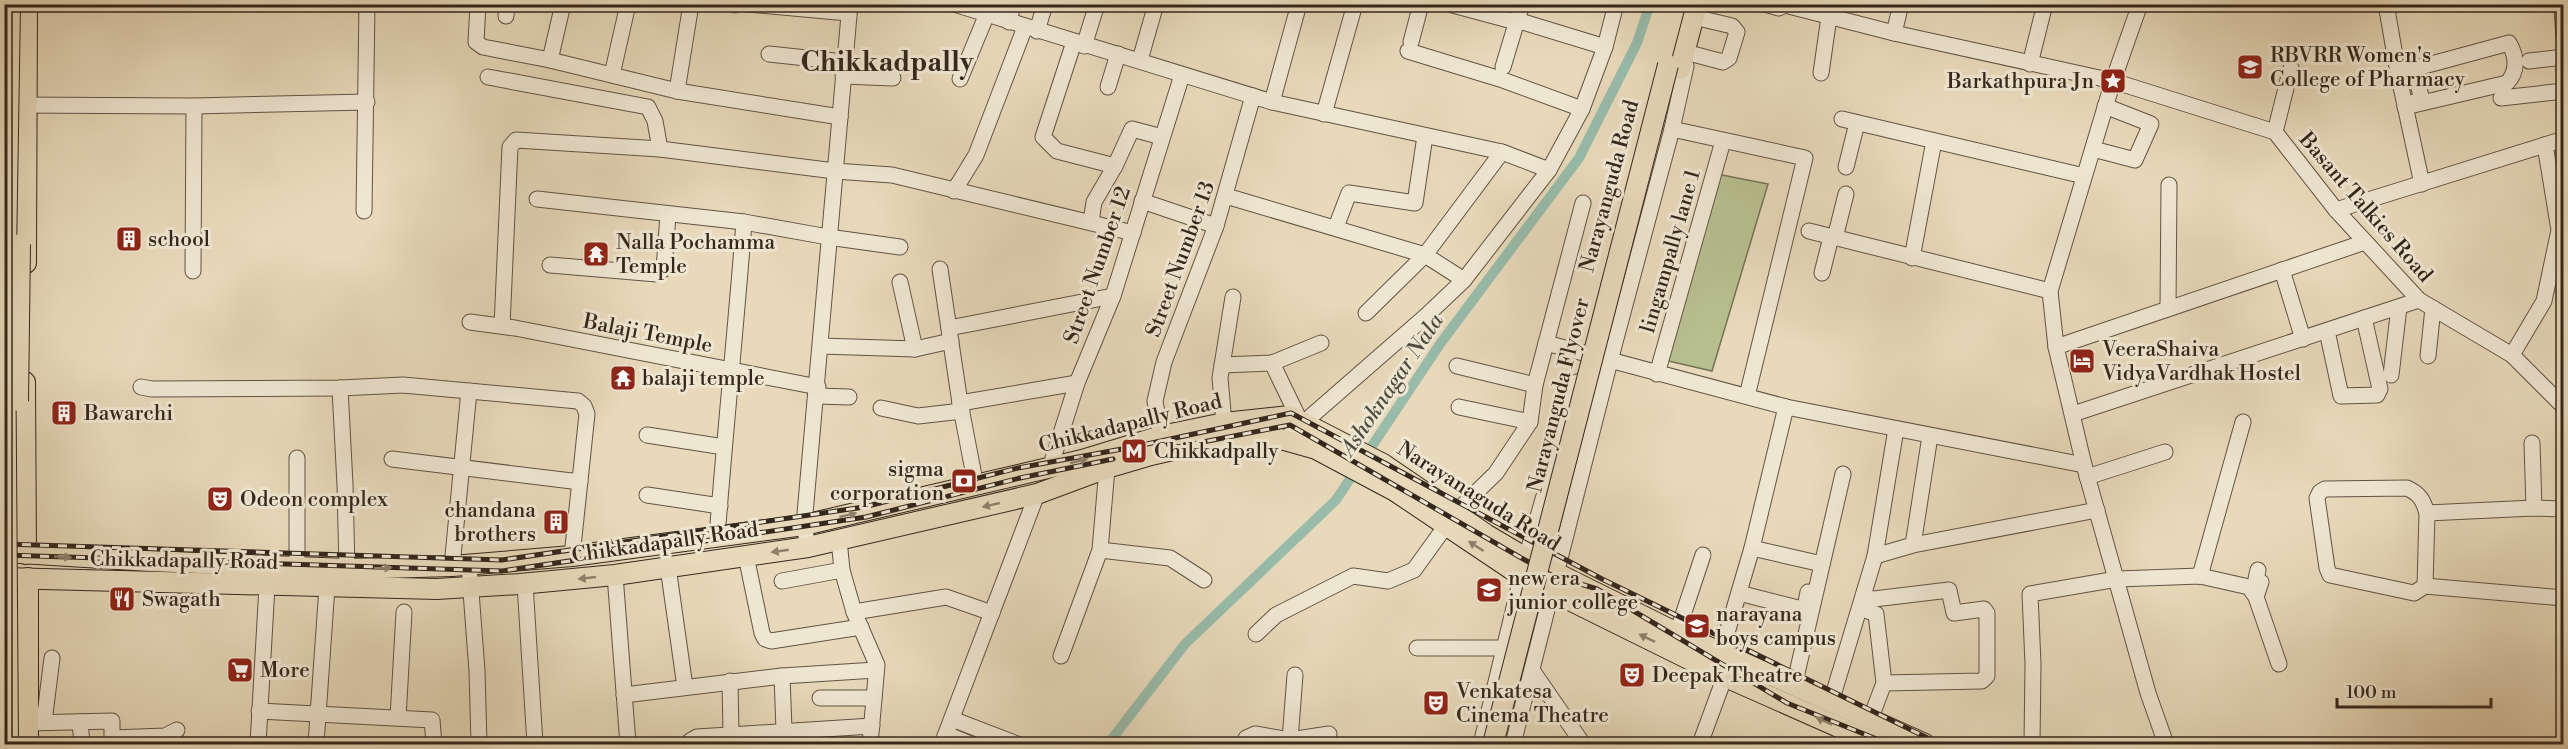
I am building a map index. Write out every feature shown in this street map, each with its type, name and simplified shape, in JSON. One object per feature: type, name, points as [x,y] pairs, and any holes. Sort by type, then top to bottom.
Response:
[{"type":"main road","points":[[8,744],[5,318],[10,4]]},
{"type":"main road","points":[[18,744],[21,4]]},
{"type":"main road","points":[[27,4],[25,454],[29,548]]},
{"type":"main road","points":[[1677,60],[1691,9]]},
{"type":"main road","name":"Narayanguda Flyover","points":[[1492,744],[1677,60]]},
{"type":"main road","name":"Narayanguda Flyover","points":[[1503,744],[1677,60]]},
{"type":"main road","name":"Chikkadapally Road","points":[[4,552],[29,548],[179,563],[346,569],[460,566],[572,556],[804,525],[976,486],[1050,468],[1161,436],[1224,423],[1290,416],[1301,423]]},
{"type":"main road","name":"Narayanaguda Road","points":[[1301,423],[1383,464],[1450,520]]},
{"type":"main road","name":"Chikkadapally Road","points":[[4,578],[35,584],[437,589],[525,584],[615,575],[808,547],[1037,494],[1107,468],[1225,438],[1285,439],[1316,449]]},
{"type":"main road","name":"Narayanaguda Road","points":[[1316,449],[1450,520],[1525,567],[1552,592],[1725,676],[1877,744]]},
{"type":"main road","points":[[4,452],[25,454]]},
{"type":"main road","points":[[178,584],[179,563]]},
{"type":"main road","name":"Narayanaguda Road","points":[[1525,567],[1558,573],[1677,633],[1925,744]]},
{"type":"main road","points":[[28,744],[36,723],[28,666],[35,584]]},
{"type":"main road","points":[[4,665],[28,666]]},
{"type":"street","points":[[364,211],[368,102],[368,4]]},
{"type":"street","points":[[478,4],[477,45],[677,90],[840,117]]},
{"type":"street","points":[[550,60],[563,4]]},
{"type":"street","points":[[612,75],[628,4]]},
{"type":"street","points":[[677,90],[691,4]]},
{"type":"street","points":[[747,4],[849,9],[804,525],[808,547]]},
{"type":"street","points":[[954,4],[1272,102],[1502,152],[1549,170]]},
{"type":"street","points":[[1009,21],[1013,4]]},
{"type":"street","points":[[954,191],[976,155],[1031,29],[1045,4]]},
{"type":"street","points":[[1097,4],[1043,137],[1057,151],[1115,166]]},
{"type":"street","points":[[1140,60],[1156,4]]},
{"type":"street","points":[[1272,102],[1299,4]]},
{"type":"street","points":[[1324,114],[1355,4]]},
{"type":"street","points":[[1421,4],[1410,46],[1582,109]]},
{"type":"street","points":[[1449,4],[1473,8],[1605,48]]},
{"type":"street","points":[[1503,67],[1520,22],[1522,4]]},
{"type":"street","points":[[1285,439],[1464,280],[1549,170],[1582,109],[1605,48],[1616,4]]},
{"type":"street","name":"Basant Talkies Road","points":[[1765,4],[1779,8],[1785,5],[1894,33],[2113,81],[2275,132],[2336,210],[2419,300],[2512,355],[2564,407]]},
{"type":"street","points":[[1894,33],[1901,4]]},
{"type":"street","points":[[2030,64],[2045,4]]},
{"type":"street","points":[[2140,4],[2105,106],[2050,291],[2056,346],[2086,471],[2148,693],[2166,744]]},
{"type":"street","points":[[2386,4],[2421,184]]},
{"type":"street","points":[[1677,60],[1723,62],[1729,58],[1737,32],[1732,26],[1691,9]]},
{"type":"street","points":[[2562,10],[2564,36]]},
{"type":"street","points":[[960,80],[987,14]]},
{"type":"street","points":[[1821,74],[1829,17]]},
{"type":"street","points":[[2398,73],[2509,43],[2516,68],[2514,75],[2507,83],[2405,106]]},
{"type":"street","points":[[769,54],[894,78]]},
{"type":"street","points":[[1108,87],[1119,54]]},
{"type":"street","points":[[2529,61],[2564,57]]},
{"type":"street","points":[[1513,744],[1672,129],[1686,66],[1677,60]]},
{"type":"street","name":"Narayanguda Road","points":[[1481,744],[1525,567],[1664,65],[1677,60]]},
{"type":"street","points":[[2275,132],[2291,68]]},
{"type":"street","points":[[2405,106],[2421,100],[2414,69]]},
{"type":"street","name":"Street Number 12","points":[[1050,468],[1077,383],[1113,296],[1182,75]]},
{"type":"street","points":[[488,78],[648,107],[655,121],[660,149]]},
{"type":"street","points":[[2501,98],[2564,91]]},
{"type":"street","name":"Street Number 13","points":[[1161,436],[1155,401],[1164,362],[1216,226],[1253,96]]},
{"type":"street","points":[[4,105],[194,106],[368,102]]},
{"type":"street","points":[[193,271],[194,106]]},
{"type":"street","points":[[2093,148],[2135,160],[2151,124],[2105,106]]},
{"type":"street","points":[[1846,167],[1849,121],[2084,176]]},
{"type":"street","points":[[1092,222],[1094,202],[1115,166],[1132,129],[1162,137]]},
{"type":"street","points":[[1672,129],[1804,158],[1746,396]]},
{"type":"street","points":[[1336,227],[1349,193],[1415,203],[1425,136]]},
{"type":"street","points":[[502,326],[510,147],[512,143],[522,139],[660,149],[834,171],[892,175],[1133,233]]},
{"type":"street","points":[[2336,210],[2564,140]]},
{"type":"street","name":"lingampally lane 1","points":[[1658,374],[1723,141]]},
{"type":"street","points":[[1912,258],[1934,141]]},
{"type":"street","points":[[2512,355],[2544,301],[2559,230],[2545,145]]},
{"type":"street","points":[[1366,314],[1425,255],[1502,152]]},
{"type":"street","points":[[2168,309],[2169,185]]},
{"type":"street","points":[[1822,273],[1846,194]]},
{"type":"street","points":[[1226,196],[1425,255],[1464,280]]},
{"type":"street","points":[[537,199],[744,222],[900,247]]},
{"type":"street","points":[[1142,201],[1216,226]]},
{"type":"street","points":[[1256,634],[1276,615],[1353,576],[1388,581],[1413,570],[1450,520],[1496,473],[1530,422],[1535,385],[1583,203]]},
{"type":"street","points":[[550,265],[657,274],[664,269],[668,215]]},
{"type":"street","points":[[717,537],[733,372],[744,222]]},
{"type":"street","points":[[1809,231],[2050,291]]},
{"type":"street","points":[[2056,346],[2365,242]]},
{"type":"street","points":[[940,268],[961,407],[976,486]]},
{"type":"street","points":[[2282,270],[2303,339]]},
{"type":"street","points":[[900,282],[915,349]]},
{"type":"street","points":[[821,346],[915,349],[950,335],[1113,296]]},
{"type":"street","points":[[1224,423],[1220,378],[1233,297]]},
{"type":"street","points":[[2073,414],[2303,339],[2328,335],[2366,324],[2399,307],[2419,300]]},
{"type":"street","points":[[2391,375],[2399,307]]},
{"type":"street","points":[[2428,356],[2433,308]]},
{"type":"street","name":"Balaji Temple","points":[[470,322],[502,326],[849,397]]},
{"type":"street","points":[[2328,335],[2340,396],[2377,395],[2380,389],[2366,324]]},
{"type":"street","points":[[1222,365],[1272,363],[1321,343]]},
{"type":"street","points":[[1546,343],[1585,352],[1610,362],[1786,407],[2086,471],[2165,452]]},
{"type":"street","points":[[1272,363],[1301,423]]},
{"type":"street","points":[[1457,366],[1535,385]]},
{"type":"street","points":[[881,408],[918,416],[1077,383]]},
{"type":"street","points":[[141,387],[152,389],[340,388],[403,385],[578,401],[584,406],[587,414],[572,556]]},
{"type":"street","points":[[340,388],[346,569]]},
{"type":"street","points":[[469,391],[463,467],[460,566],[471,587],[479,744]]},
{"type":"street","points":[[1459,407],[1530,422]]},
{"type":"street","points":[[1701,744],[1725,676],[1721,653],[1752,548],[1786,407]]},
{"type":"street","points":[[2200,576],[2243,422]]},
{"type":"street","points":[[1831,702],[1875,556],[1896,429]]},
{"type":"street","points":[[647,435],[724,447]]},
{"type":"street","points":[[1913,545],[1930,436]]},
{"type":"street","points":[[2532,443],[2534,508]]},
{"type":"street","points":[[297,458],[297,567]]},
{"type":"street","points":[[392,459],[580,482]]},
{"type":"street","points":[[1061,656],[1100,550],[1107,468]]},
{"type":"street","points":[[1739,593],[1802,609],[1805,607],[1843,474]]},
{"type":"street","points":[[2425,586],[2427,513],[2423,500],[2416,492],[2407,488],[2325,489],[2320,492],[2317,498],[2330,575],[2414,593],[2425,586],[2564,598]]},
{"type":"street","points":[[970,744],[944,739],[1037,494]]},
{"type":"street","points":[[647,495],[720,506]]},
{"type":"street","points":[[2427,513],[2534,508],[2564,509]]},
{"type":"street","points":[[1875,556],[1913,545],[2097,510]]},
{"type":"street","points":[[839,540],[842,570],[854,612],[877,665],[870,744]]},
{"type":"street","points":[[1752,548],[1818,563]]},
{"type":"street","points":[[1100,550],[1170,558],[1204,580]]},
{"type":"street","points":[[1677,633],[1703,555]]},
{"type":"street","points":[[746,556],[765,639],[771,641],[861,627]]},
{"type":"street","points":[[1794,686],[1818,563]]},
{"type":"street","points":[[668,567],[685,687]]},
{"type":"street","points":[[782,581],[842,570]]},
{"type":"street","points":[[2256,597],[2261,582],[2256,579],[2258,570]]},
{"type":"street","points":[[615,575],[628,744]]},
{"type":"street","points":[[2032,744],[2033,664],[2030,594],[2118,579],[2200,576],[2249,587],[2256,597],[2278,663]]},
{"type":"street","points":[[525,584],[535,744]]},
{"type":"street","points":[[258,744],[267,586]]},
{"type":"street","points":[[315,744],[327,587]]},
{"type":"street","points":[[1862,603],[1874,599],[1949,590],[1954,613],[1984,609],[1987,614],[1987,676],[1982,681],[1884,682]]},
{"type":"street","points":[[854,612],[946,597],[992,613]]},
{"type":"street","points":[[1862,603],[1876,614],[1884,682],[1870,720]]},
{"type":"street","points":[[398,718],[404,612]]},
{"type":"street","points":[[1417,648],[1506,648]]},
{"type":"street","points":[[52,658],[36,723],[112,721],[112,741],[165,736],[177,730]]},
{"type":"street","points":[[624,695],[730,681],[876,670]]},
{"type":"street","points":[[1532,670],[1583,744]]},
{"type":"street","points":[[1290,740],[1295,675]]},
{"type":"street","points":[[782,676],[784,730]]},
{"type":"street","points":[[730,681],[731,734]]},
{"type":"street","points":[[820,698],[874,698]]},
{"type":"street","points":[[259,711],[432,720],[434,744]]},
{"type":"street","points":[[952,719],[1017,744]]},
{"type":"street","points":[[80,722],[82,744]]},
{"type":"street","points":[[689,744],[697,737],[872,726]]},
{"type":"street","points":[[1244,744],[1246,738],[1255,734],[1290,740],[1329,734]]},
{"type":"green space","points":[[1717,174],[1768,184],[1712,371],[1664,360]]},
{"type":"waterway","name":"Ashoknagar Nala","points":[[1108,744],[1185,644],[1336,500],[1440,344],[1579,158],[1637,43],[1650,4]]},
{"type":"railway","points":[[4,544],[502,560],[864,507],[1018,468],[1133,447],[1291,413],[1602,579],[1940,744]]},
{"type":"railway","points":[[1172,448],[1290,425],[1551,575],[1597,589],[1787,703],[1889,744]]},
{"type":"railway","points":[[4,555],[502,571],[866,517],[1020,478],[1113,459]]},
{"type":"place","name":"RBVRR Women's College of Pharmacy","points":[[2250,67]]},
{"type":"place","name":"Barkathpura Jn","points":[[2113,81]]},
{"type":"place","name":"school","points":[[129,239]]},
{"type":"place","name":"Nalla Pochamma Temple","points":[[596,254]]},
{"type":"place","name":"VeeraShaiva VidyaVardhak Hostel","points":[[2082,361]]},
{"type":"place","name":"balaji temple","points":[[623,378]]},
{"type":"place","name":"Bawarchi","points":[[64,413]]},
{"type":"place","name":"Chikkadpally","points":[[1134,451]]},
{"type":"place","name":"sigma corporation","points":[[964,481]]},
{"type":"place","name":"Odeon complex","points":[[220,499]]},
{"type":"place","name":"chandana brothers","points":[[556,522]]},
{"type":"place","name":"new era junior college","points":[[1489,590]]},
{"type":"place","name":"Swagath","points":[[122,599]]},
{"type":"place","name":"narayana boys campus","points":[[1697,626]]},
{"type":"place","name":"More","points":[[240,670]]},
{"type":"place","name":"Deepak Theatre","points":[[1632,675]]},
{"type":"place","name":"Venkatesa Cinema Theatre","points":[[1436,703]]},
{"type":"district","name":"Chikkadpally","points":[[887,62]]}]
